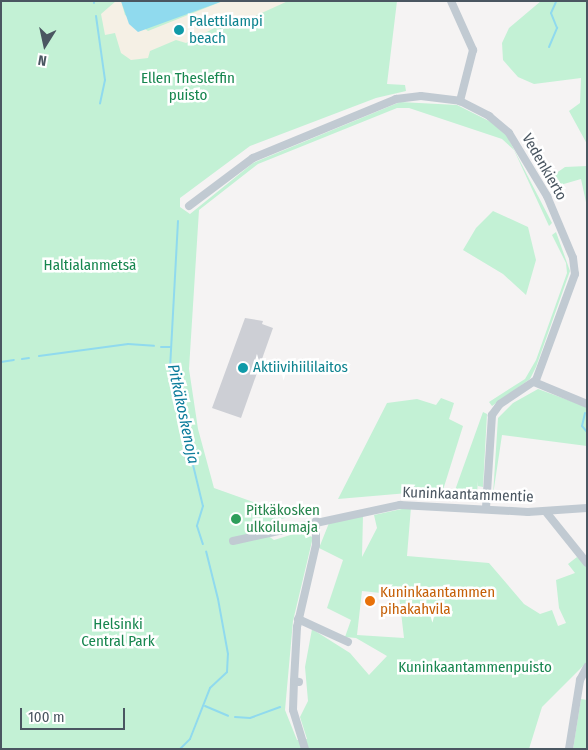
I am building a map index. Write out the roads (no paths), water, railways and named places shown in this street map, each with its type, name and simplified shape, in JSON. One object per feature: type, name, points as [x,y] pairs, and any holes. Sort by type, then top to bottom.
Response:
[{"type":"street","points":[[451,1],[473,50],[460,101]]},
{"type":"street","name":"Vedenkierto","points":[[189,206],[253,158],[409,93],[460,101],[489,116],[517,144],[547,196],[575,266],[573,282],[534,382]]},
{"type":"street","points":[[486,508],[493,412],[534,382],[587,404]]},
{"type":"street","name":"Kuninkaantammentie","points":[[232,541],[316,521],[400,505],[546,512],[587,508]]},
{"type":"street","points":[[546,512],[587,563]]},
{"type":"street","points":[[305,749],[293,710],[297,681],[298,619],[316,545],[316,521]]},
{"type":"street","points":[[298,619],[348,642]]},
{"type":"street","points":[[569,749],[580,680],[587,667]]},
{"type":"water","points":[[121,1],[223,1],[138,32],[129,24]]},
{"type":"waterway","points":[[549,47],[557,28],[551,13],[556,2]]},
{"type":"waterway","points":[[96,16],[105,80],[100,103]]},
{"type":"waterway","name":"Pitkäkoskenoja","points":[[178,221],[170,369],[203,506],[197,526],[203,544]]},
{"type":"waterway","points":[[39,356],[128,344],[154,346]]},
{"type":"waterway","points":[[161,347],[170,347]]},
{"type":"waterway","points":[[22,359],[29,358]]},
{"type":"waterway","points":[[1,362],[14,360]]},
{"type":"waterway","points":[[585,413],[582,426],[587,432]]},
{"type":"waterway","name":"Pitkäkoskenoja","points":[[180,749],[190,739],[210,688],[227,672],[228,654],[218,599],[206,551]]},
{"type":"waterway","points":[[205,706],[228,716]]},
{"type":"waterway","points":[[235,717],[250,718],[280,707]]},
{"type":"place","name":"Palettilampi beach","points":[[179,30]]},
{"type":"place","name":"Aktiivihiililaitos","points":[[243,368]]},
{"type":"place","name":"Pitkäkosken ulkoilumaja","points":[[236,519]]},
{"type":"place","name":"Kuninkaantammen pihakahvila","points":[[370,601]]},
{"type":"park label","name":"Ellen Thesleffin puisto","points":[[188,86]]},
{"type":"park label","name":"Haltialanmetsä","points":[[90,266]]},
{"type":"park label","name":"Helsinki Central Park","points":[[118,632]]},
{"type":"park label","name":"Kuninkaantammenpuisto","points":[[475,668]]}]
